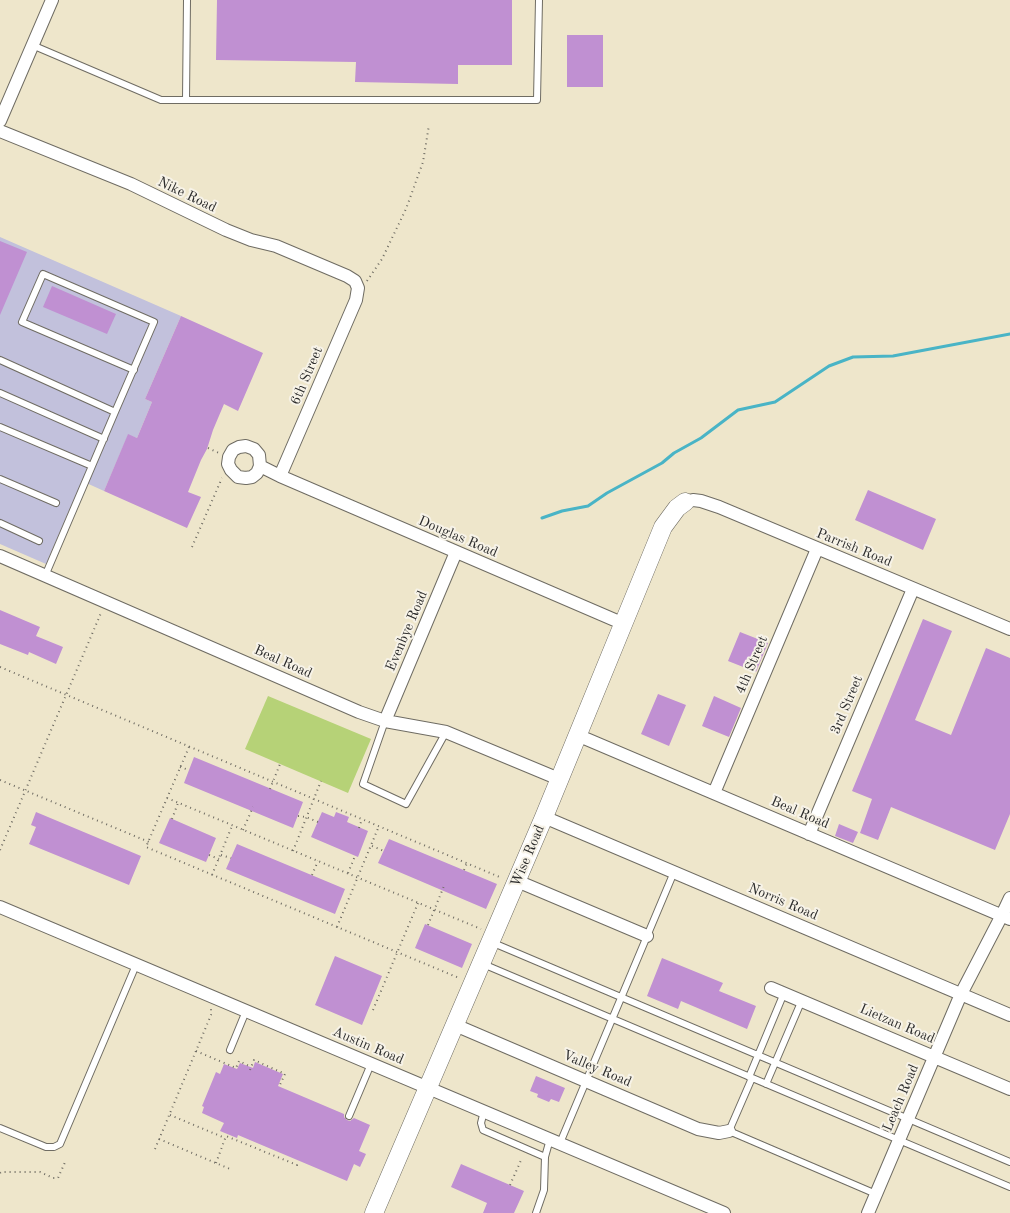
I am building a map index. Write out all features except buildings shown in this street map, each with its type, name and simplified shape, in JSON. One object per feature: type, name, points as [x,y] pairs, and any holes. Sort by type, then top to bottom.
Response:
[{"type":"street","points":[[0,121],[52,0]]},
{"type":"street","name":"Nike Road","points":[[0,131],[104,172],[226,230],[251,240],[276,246],[347,276],[355,281],[358,290]]},
{"type":"street","name":"6th Street","points":[[280,476],[358,290]]},
{"type":"street","name":"Douglas Road","points":[[260,466],[624,624]]},
{"type":"street","name":"Parrish Road","points":[[685,502],[701,501],[1010,629]]},
{"type":"street","name":"Wise Road","points":[[374,1213],[544,817],[663,527],[677,508],[685,502]]},
{"type":"street","name":"4th Street","points":[[714,793],[817,549]]},
{"type":"street","name":"Evenbye Road","points":[[385,721],[456,552]]},
{"type":"street","name":"Beal Road","points":[[0,556],[358,712],[385,721],[446,732],[559,779]]},
{"type":"street","name":"3rd Street","points":[[809,834],[913,589]]},
{"type":"street","name":"Beal Road","points":[[578,735],[1006,917]]},
{"type":"street","name":"Norris Road","points":[[544,817],[1010,1015]]},
{"type":"street","points":[[516,882],[647,936]]},
{"type":"street","name":"Leach Road","points":[[868,1213],[961,994],[1006,917],[1010,898]]},
{"type":"street","name":"Austin Road","points":[[0,908],[724,1213]]},
{"type":"street","name":"Lietzan Road","points":[[772,988],[1010,1089]]},
{"type":"street","name":"Valley Road","points":[[455,1025],[698,1129],[719,1133],[729,1131]]},
{"type":"lane","points":[[186,100],[187,0]]},
{"type":"lane","points":[[32,45],[155,98],[186,100],[537,100],[539,0]]},
{"type":"lane","points":[[45,576],[116,412],[134,370],[154,322],[43,274],[22,322],[134,370]]},
{"type":"lane","points":[[0,360],[116,412]]},
{"type":"lane","points":[[0,393],[104,439]]},
{"type":"lane","points":[[0,427],[92,466]]},
{"type":"lane","points":[[0,479],[56,503]]},
{"type":"lane","points":[[0,524],[39,541]]},
{"type":"lane","points":[[385,721],[363,784],[406,804],[446,732]]},
{"type":"lane","points":[[536,1213],[544,1190],[545,1157],[586,1080],[674,872]]},
{"type":"lane","points":[[493,938],[622,998],[1010,1162]]},
{"type":"lane","points":[[482,964],[1010,1187]]},
{"type":"lane","points":[[0,1128],[46,1147],[54,1147],[60,1144],[136,965]]},
{"type":"lane","points":[[784,993],[729,1131],[876,1194]]},
{"type":"lane","points":[[766,1084],[802,1000]]},
{"type":"lane","points":[[230,1050],[246,1012]]},
{"type":"lane","points":[[349,1116],[371,1064]]},
{"type":"lane","points":[[484,1111],[481,1123],[484,1130],[545,1157]]},
{"type":"path","points":[[358,290],[382,259],[406,209],[423,162],[429,125]]},
{"type":"path","points":[[208,448],[224,455]]},
{"type":"path","points":[[192,547],[224,474]]},
{"type":"path","points":[[0,850],[106,602]]},
{"type":"path","points":[[0,666],[516,882]]},
{"type":"path","points":[[189,746],[146,847],[473,984]]},
{"type":"path","points":[[270,788],[280,764]]},
{"type":"path","points":[[180,767],[189,770]]},
{"type":"path","points":[[0,780],[149,842]]},
{"type":"path","points":[[293,850],[322,781]]},
{"type":"path","points":[[167,798],[434,909],[493,938]]},
{"type":"path","points":[[172,819],[178,803]]},
{"type":"path","points":[[243,830],[253,807]]},
{"type":"path","points":[[298,816],[318,822]]},
{"type":"path","points":[[359,828],[362,819]]},
{"type":"path","points":[[212,875],[232,826]]},
{"type":"path","points":[[337,927],[379,826]]},
{"type":"path","points":[[371,846],[384,851]]},
{"type":"path","points":[[220,854],[231,858]]},
{"type":"path","points":[[209,855],[219,859]]},
{"type":"path","points":[[348,874],[355,856]]},
{"type":"path","points":[[312,875],[318,861]]},
{"type":"path","points":[[464,870],[467,863]]},
{"type":"path","points":[[428,925],[444,886]]},
{"type":"path","points":[[373,1010],[418,903]]},
{"type":"path","points":[[155,1149],[211,1014],[211,1009]]},
{"type":"path","points":[[196,1051],[236,1068],[239,1062],[251,1066]]},
{"type":"path","points":[[250,1070],[254,1060],[285,1074],[279,1087]]},
{"type":"path","points":[[169,1115],[297,1164],[299,1161]]},
{"type":"path","points":[[216,1163],[225,1138]]},
{"type":"path","points":[[159,1139],[230,1169]]},
{"type":"path","points":[[510,1185],[524,1155]]},
{"type":"path","points":[[0,1173],[40,1172],[53,1178],[58,1178],[66,1160]]},
{"type":"shaded area","points":[[0,237],[181,316],[145,399],[152,402],[137,438],[128,435],[104,491],[82,481],[46,564],[0,544]]},
{"type":"green space","points":[[268,696],[371,739],[348,793],[245,749]]},
{"type":"waterway","points":[[542,518],[562,511],[588,506],[607,493],[662,463],[674,453],[701,438],[738,410],[775,402],[829,366],[853,357],[893,356],[1010,334]]}]
